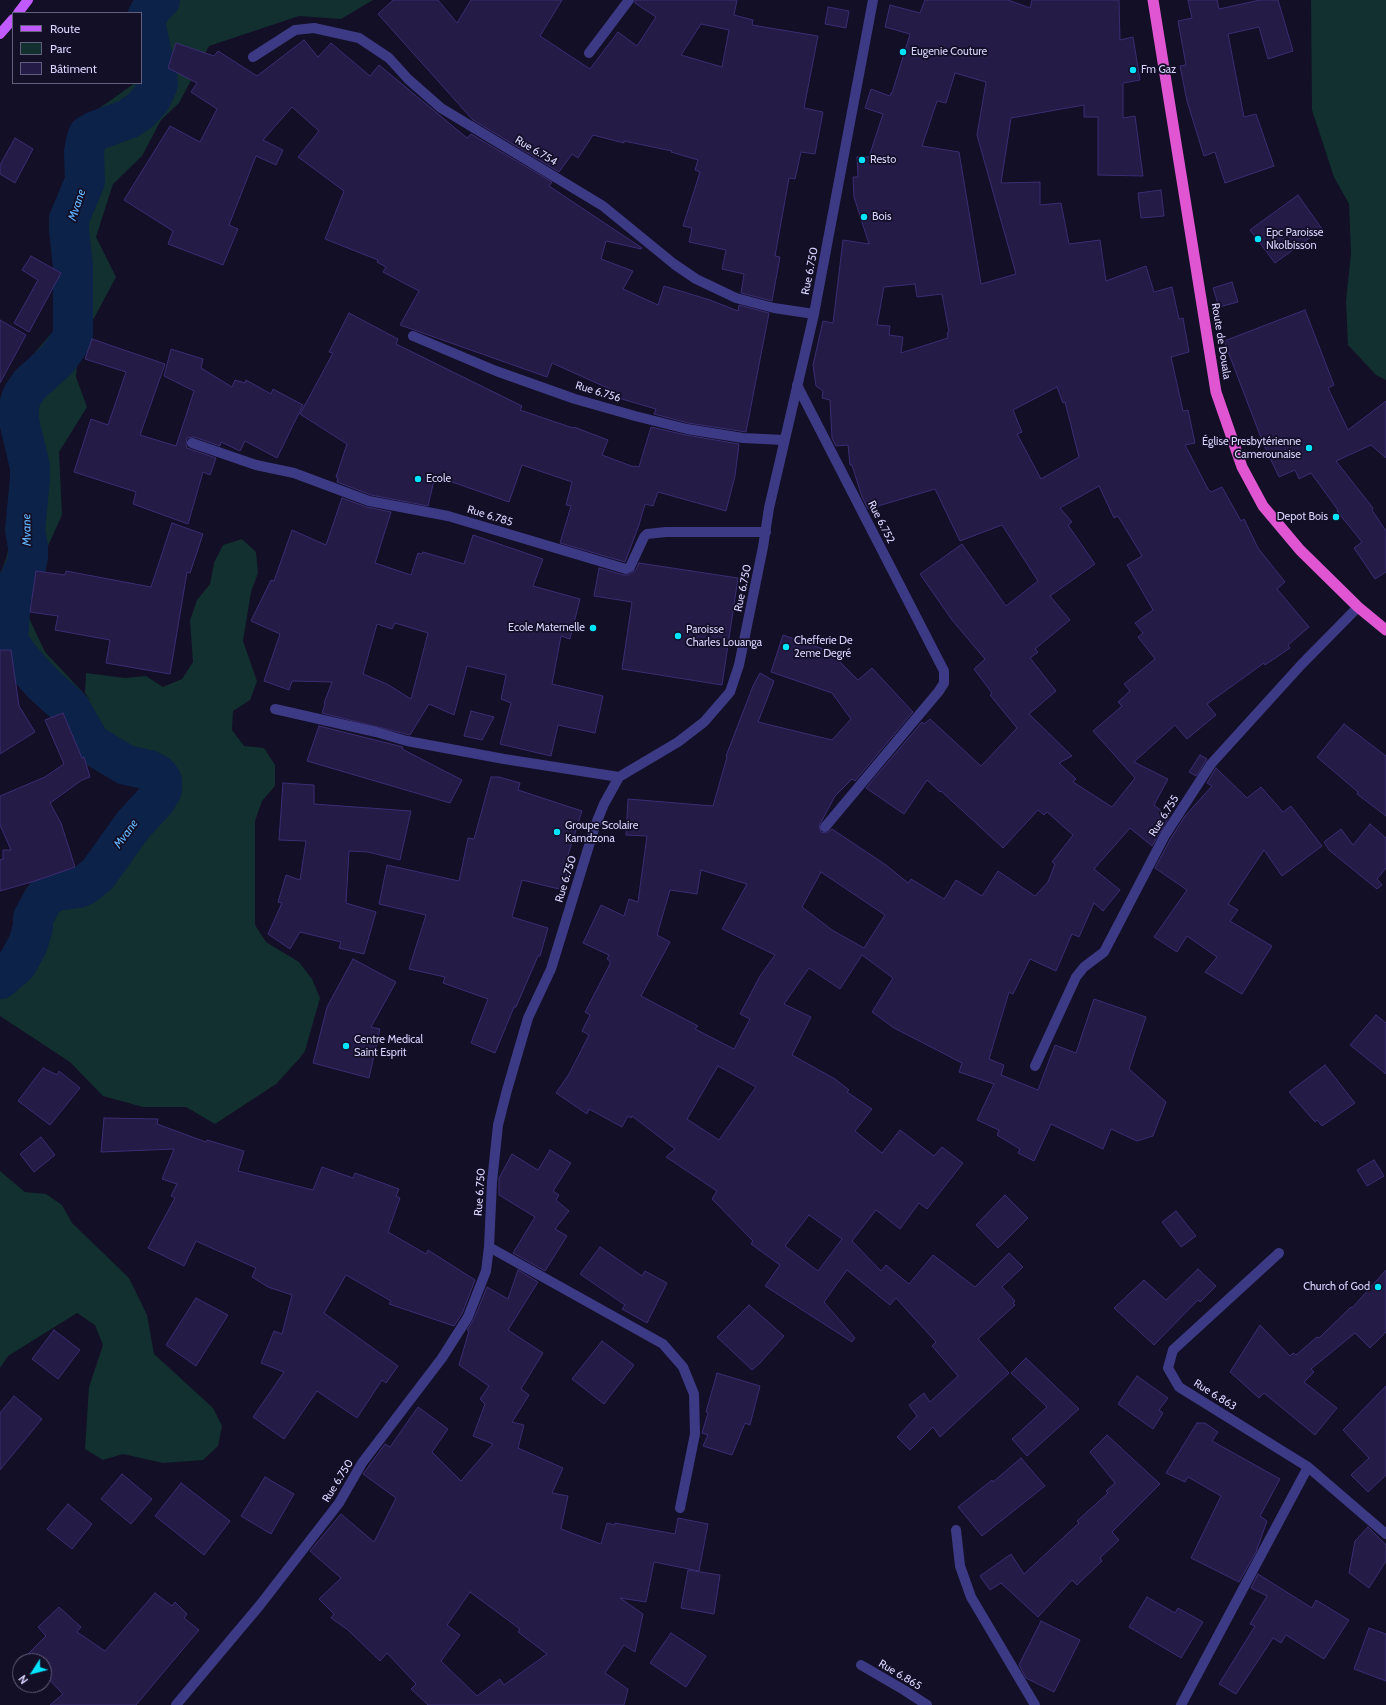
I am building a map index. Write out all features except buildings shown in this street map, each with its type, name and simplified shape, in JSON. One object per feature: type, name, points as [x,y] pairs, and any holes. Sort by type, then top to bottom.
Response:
[{"type":"highway","name":"Route de Douala","points":[[1153,0],[1216,392],[1242,466],[1263,506],[1300,550],[1358,607],[1386,630]]},
{"type":"main road","points":[[19,12],[28,0]]},
{"type":"main road","points":[[0,34],[12,20]]},
{"type":"street","points":[[589,53],[629,0]]},
{"type":"street","name":"Rue 6.750","points":[[176,1705],[260,1605],[339,1503],[362,1463],[442,1358],[468,1317],[486,1271],[489,1247],[492,1182],[498,1125],[507,1090],[528,1018],[552,969],[595,826],[604,804],[619,777],[678,742],[704,722],[730,692],[739,665],[784,440],[814,314],[873,0]]},
{"type":"street","name":"Rue 6.754","points":[[253,57],[295,30],[314,28],[359,38],[389,58],[408,79],[441,108],[603,206],[674,264],[696,279],[736,298],[774,308],[814,314]]},
{"type":"street","name":"Rue 6.756","points":[[413,336],[496,371],[575,399],[635,416],[701,432],[743,438],[784,440]]},
{"type":"street","name":"Rue 6.752","points":[[797,385],[944,670],[944,683],[939,691],[825,827]]},
{"type":"street","name":"Rue 6.785","points":[[192,443],[256,465],[294,473],[370,501],[448,516],[626,569],[630,567],[644,537],[647,534],[666,532],[766,532]]},
{"type":"street","name":"Rue 6.755","points":[[1035,1066],[1076,977],[1084,967],[1104,952],[1165,835],[1211,764],[1301,665],[1358,607]]},
{"type":"street","points":[[275,709],[376,732],[407,741],[504,759],[619,777]]},
{"type":"street","points":[[489,1247],[663,1344],[683,1367],[694,1394],[695,1434],[680,1508]]},
{"type":"street","name":"Rue 6.863","points":[[1279,1253],[1173,1350],[1168,1368],[1179,1387],[1308,1467],[1386,1534]]},
{"type":"street","points":[[1181,1705],[1308,1467]]},
{"type":"street","points":[[956,1530],[960,1566],[971,1597],[1035,1705]]},
{"type":"street","name":"Rue 6.865","points":[[861,1665],[927,1705]]},
{"type":"green space","points":[[151,0],[373,0],[341,19],[299,16],[209,46],[179,103],[161,120],[142,156],[113,184],[96,237],[116,277],[78,348],[76,377],[87,407],[59,452],[62,515],[22,603],[45,652],[93,703],[85,693],[86,673],[125,678],[146,676],[163,687],[182,679],[193,662],[190,620],[197,600],[210,584],[214,563],[223,545],[242,539],[256,552],[258,573],[251,592],[243,641],[257,681],[250,700],[233,711],[232,730],[244,746],[264,748],[275,765],[275,786],[262,801],[255,821],[255,925],[266,942],[299,962],[312,979],[320,998],[305,1051],[299,1059],[276,1084],[215,1124],[186,1107],[143,1107],[103,1096],[70,1062],[0,1016],[0,956],[7,951],[20,919],[35,896],[47,886],[81,872],[105,843],[117,818],[139,795],[143,786],[116,773],[92,754],[65,710],[39,696],[0,642],[0,574],[6,559],[11,538],[10,397],[36,351],[57,327],[69,298],[57,218],[76,139],[84,119],[134,84],[142,84],[142,19],[145,8]]},
{"type":"green space","points":[[1311,0],[1386,0],[1386,380],[1376,375],[1348,345],[1346,301],[1351,253],[1349,204],[1334,177],[1312,110]]},
{"type":"green space","points":[[0,1171],[25,1192],[46,1194],[62,1205],[72,1223],[129,1278],[147,1315],[154,1354],[213,1408],[222,1426],[218,1446],[203,1460],[163,1463],[123,1454],[103,1460],[85,1449],[89,1387],[103,1345],[95,1325],[77,1313],[8,1356],[0,1368]]},
{"type":"waterway","name":"Mvane","points":[[0,979],[17,964],[28,944],[33,927],[33,918],[44,898],[56,891],[78,888],[85,885],[98,874],[133,825],[156,800],[162,790],[162,781],[158,775],[149,770],[126,765],[91,744],[70,708],[43,684],[19,657],[8,641],[11,595],[26,567],[28,557],[25,530],[30,467],[19,421],[19,405],[22,396],[30,384],[57,360],[70,342],[73,334],[73,267],[69,219],[85,181],[84,152],[86,141],[88,135],[95,131],[128,119],[140,111],[151,99],[158,84],[146,28],[147,17],[154,4],[160,0]]},
{"type":"place","name":"Eugenie Couture","points":[[903,52]]},
{"type":"place","name":"Fm Gaz","points":[[1133,70]]},
{"type":"place","name":"Resto","points":[[862,160]]},
{"type":"place","name":"Bois","points":[[864,217]]},
{"type":"place","name":"Epc Paroisse Nkolbisson","points":[[1258,239]]},
{"type":"place","name":"Église Presbytérienne Camerounaise","points":[[1309,448]]},
{"type":"place","name":"Ecole","points":[[418,479]]},
{"type":"place","name":"Depot Bois","points":[[1336,517]]},
{"type":"place","name":"Ecole Maternelle","points":[[593,628]]},
{"type":"place","name":"Paroisse Charles Louanga","points":[[678,636]]},
{"type":"place","name":"Chefferie De 2eme Degré","points":[[786,647]]},
{"type":"place","name":"Groupe Scolaire Kamdzona","points":[[557,832]]},
{"type":"place","name":"Centre Medical Saint Esprit","points":[[346,1046]]},
{"type":"place","name":"Church of God","points":[[1378,1287]]}]
